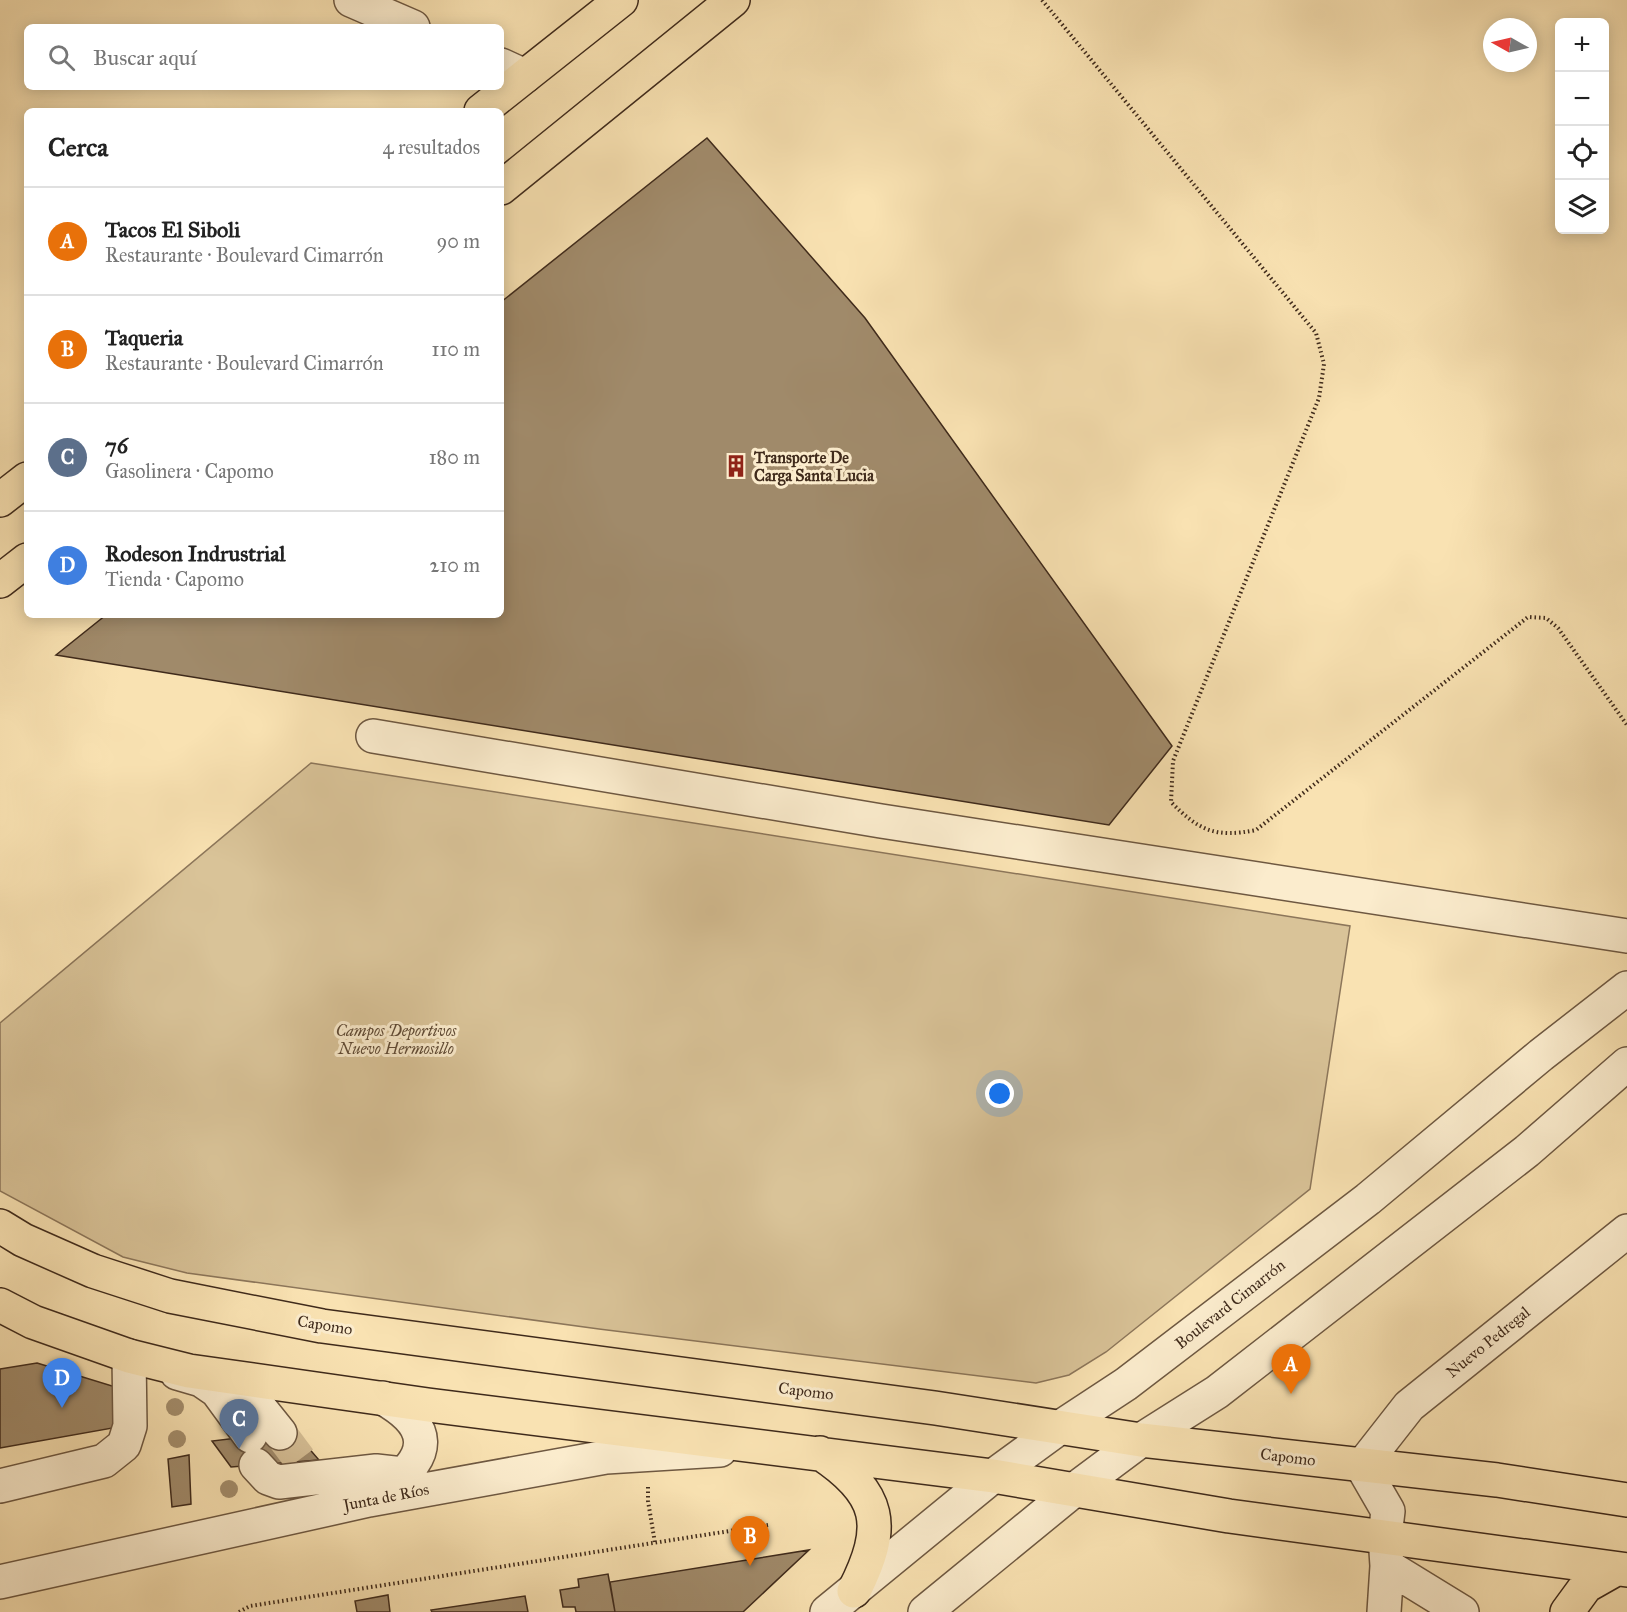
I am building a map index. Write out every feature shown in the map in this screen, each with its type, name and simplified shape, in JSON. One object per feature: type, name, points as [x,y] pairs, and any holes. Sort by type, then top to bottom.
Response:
[{"type":"main road","points":[[513,70],[621,0]]},
{"type":"main road","points":[[504,186],[733,0]]},
{"type":"main road","points":[[483,108],[497,90]]},
{"type":"main road","points":[[0,500],[24,480]]},
{"type":"main road","points":[[0,581],[24,562]]},
{"type":"main road","name":"Capomo","points":[[0,1226],[23,1240],[93,1271],[170,1296],[247,1312],[358,1330],[935,1408],[1141,1440],[1497,1480],[1627,1500]]},
{"type":"main road","points":[[0,1305],[33,1322],[178,1372],[189,1371],[993,1476],[1229,1516],[1386,1551],[1621,1569]]},
{"type":"main road","points":[[819,1452],[845,1470],[863,1488],[873,1510],[874,1537],[868,1563],[854,1591]]},
{"type":"main road","points":[[1567,1612],[1586,1586],[1621,1569]]},
{"type":"street","points":[[351,0],[406,24]]},
{"type":"street","points":[[373,736],[893,823],[1627,936]]},
{"type":"street","name":"Boulevard Cimarrón","points":[[827,1612],[993,1476],[1059,1428],[1126,1384],[1368,1199],[1541,1055],[1627,988]]},
{"type":"street","points":[[925,1612],[1074,1490],[1141,1440],[1235,1377],[1527,1151],[1627,1064]]},
{"type":"street","name":"Nuevo Pedregal","points":[[1362,1466],[1410,1406],[1627,1231]]},
{"type":"street","points":[[178,1372],[276,1455],[403,1474]]},
{"type":"street","points":[[178,1372],[235,1392],[244,1402],[276,1455]]},
{"type":"street","points":[[0,1486],[104,1461],[124,1445],[130,1426],[178,1372]]},
{"type":"street","points":[[369,1500],[403,1474],[417,1458],[420,1440],[417,1426],[406,1411],[383,1398]]},
{"type":"street","name":"Junta de Ríos","points":[[0,1582],[369,1500],[606,1457],[778,1447]]},
{"type":"street","points":[[1362,1466],[1388,1511],[1384,1612]]},
{"type":"street","points":[[1386,1551],[1462,1612]]},
{"type":"path","points":[[1042,0],[1316,333],[1324,364],[1319,398],[1173,761],[1172,802],[1193,825],[1231,835],[1256,830],[1528,617],[1546,618],[1558,628],[1627,725]]},
{"type":"path","points":[[655,1543],[648,1501],[649,1482],[664,1453]]},
{"type":"path","points":[[239,1612],[262,1604],[768,1525]]},
{"type":"green space","name":"Campos Deportivos Nuevo Hermosillo","points":[[311,763],[1350,926],[1310,1189],[1106,1352],[1069,1375],[1036,1383],[599,1329],[187,1273],[123,1257],[0,1191],[0,1023]]},
{"type":"building","name":"Transporte De Carga Santa Lucia","points":[[707,138],[865,318],[1172,746],[1109,825],[56,655],[102,618],[504,618],[504,300]]},
{"type":"building","points":[[37,1363],[122,1389],[124,1426],[0,1448],[0,1369]]},
{"type":"building","points":[[294,1431],[319,1460],[231,1467],[212,1441]]},
{"type":"building","points":[[189,1455],[191,1504],[172,1507],[168,1459]]},
{"type":"building","points":[[809,1550],[743,1612],[615,1612],[610,1582]]},
{"type":"building","points":[[608,1574],[615,1612],[576,1612],[575,1607],[563,1607],[560,1590],[579,1587],[578,1579]]},
{"type":"building","points":[[388,1595],[390,1612],[357,1612],[355,1601]]},
{"type":"building","points":[[525,1596],[528,1612],[432,1612],[431,1610]]},
{"type":"tunnel","points":[[280,1433],[301,1461]]},
{"type":"place","name":"Transporte De Carga Santa Lucia","points":[[736,466]]},
{"type":"place","name":"Tacos El Siboli","points":[[1291,1394]]},
{"type":"place","name":"Rodeson Indrustrial","points":[[62,1408]]},
{"type":"place","name":"76","points":[[239,1449]]},
{"type":"place","name":"Taqueria","points":[[750,1566]]}]
